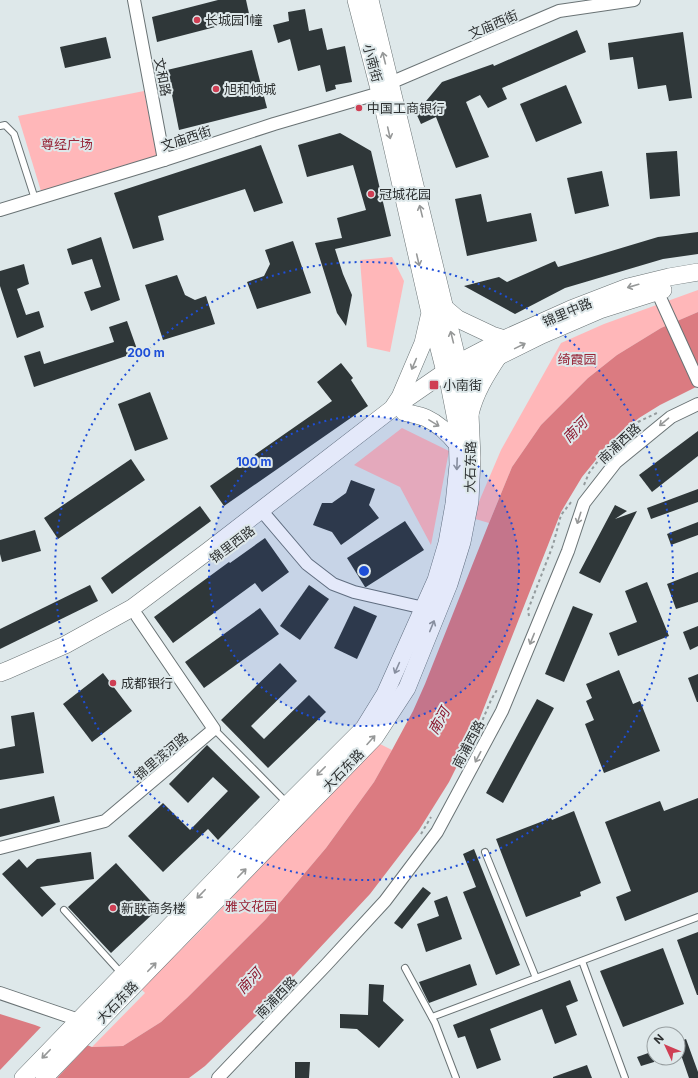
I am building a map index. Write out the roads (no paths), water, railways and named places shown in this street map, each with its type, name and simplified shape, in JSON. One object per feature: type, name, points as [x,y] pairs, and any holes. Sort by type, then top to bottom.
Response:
[{"type":"main road","name":"小南街","points":[[356,0],[385,88]]},
{"type":"main road","name":"小南街","points":[[370,0],[385,88],[453,374]]},
{"type":"main road","name":"锦里中路","points":[[453,374],[505,339],[571,309],[628,287],[698,272]]},
{"type":"main road","name":"锦里中路","points":[[453,374],[499,356],[542,334],[600,310],[656,291],[698,282]]},
{"type":"main road","points":[[458,445],[440,426],[425,417],[398,410],[400,397],[437,310],[492,335],[505,339]]},
{"type":"main road","points":[[470,414],[473,400],[499,356]]},
{"type":"main road","name":"锦里西路","points":[[0,681],[76,648],[137,616],[264,513],[398,410],[453,374]]},
{"type":"main road","name":"大石东路","points":[[23,1078],[78,1028],[375,737],[406,688],[449,584],[462,542],[470,501],[472,458],[470,414],[453,374]]},
{"type":"main road","name":"大石东路","points":[[44,1078],[78,1028],[123,975],[288,804],[364,728],[385,694],[436,580],[447,543],[454,504],[458,466],[457,425],[453,374]]},
{"type":"main road","name":"锦里西路","points":[[0,673],[65,645],[132,608],[208,551],[264,513]]},
{"type":"street","name":"文和路","points":[[134,0],[164,160]]},
{"type":"street","name":"文庙西街","points":[[0,210],[164,160],[385,88],[559,11],[634,0]]},
{"type":"street","points":[[656,291],[698,382]]},
{"type":"street","name":"南浦西路","points":[[218,1078],[385,901],[437,832],[502,711],[568,551],[584,503],[616,462],[670,417],[698,404]]},
{"type":"street","points":[[264,513],[307,564],[332,584],[354,592],[424,608]]},
{"type":"street","points":[[137,616],[214,729]]},
{"type":"street","name":"锦里滨河路","points":[[0,848],[105,821],[214,729]]},
{"type":"street","points":[[0,993],[78,1028]]},
{"type":"lane","points":[[0,126],[5,125],[14,134],[35,199]]},
{"type":"lane","points":[[214,729],[288,804]]},
{"type":"lane","points":[[485,852],[536,978]]},
{"type":"lane","points":[[64,910],[123,975]]},
{"type":"lane","points":[[432,1017],[698,917]]},
{"type":"lane","points":[[582,961],[625,1078]]},
{"type":"lane","points":[[405,968],[432,1017],[456,1078]]},
{"type":"water","name":"南河","points":[[698,312],[698,386],[660,405],[639,418],[612,440],[582,477],[561,512],[476,728],[449,782],[419,830],[370,894],[259,1013],[205,1066],[189,1078],[0,1078],[0,1014],[35,1025],[92,1047],[123,1046],[161,1022],[266,919],[326,848],[374,782],[392,750],[413,711],[425,684],[512,467],[541,425],[588,378],[617,355],[661,328]]},
{"type":"place","name":"长城园1幢","points":[[197,20]]},
{"type":"place","name":"旭和倾城","points":[[216,89]]},
{"type":"place","name":"中国工商银行","points":[[359,108]]},
{"type":"place","name":"冠城花园","points":[[371,194]]},
{"type":"place","name":"小南街","points":[[434,385]]},
{"type":"place","name":"成都银行","points":[[113,683]]},
{"type":"place","name":"新联商务楼","points":[[113,908]]},
{"type":"park label","name":"尊经广场","points":[[67,144]]},
{"type":"park label","name":"绮霞园","points":[[577,359]]},
{"type":"park label","name":"雅文花园","points":[[251,906]]}]
